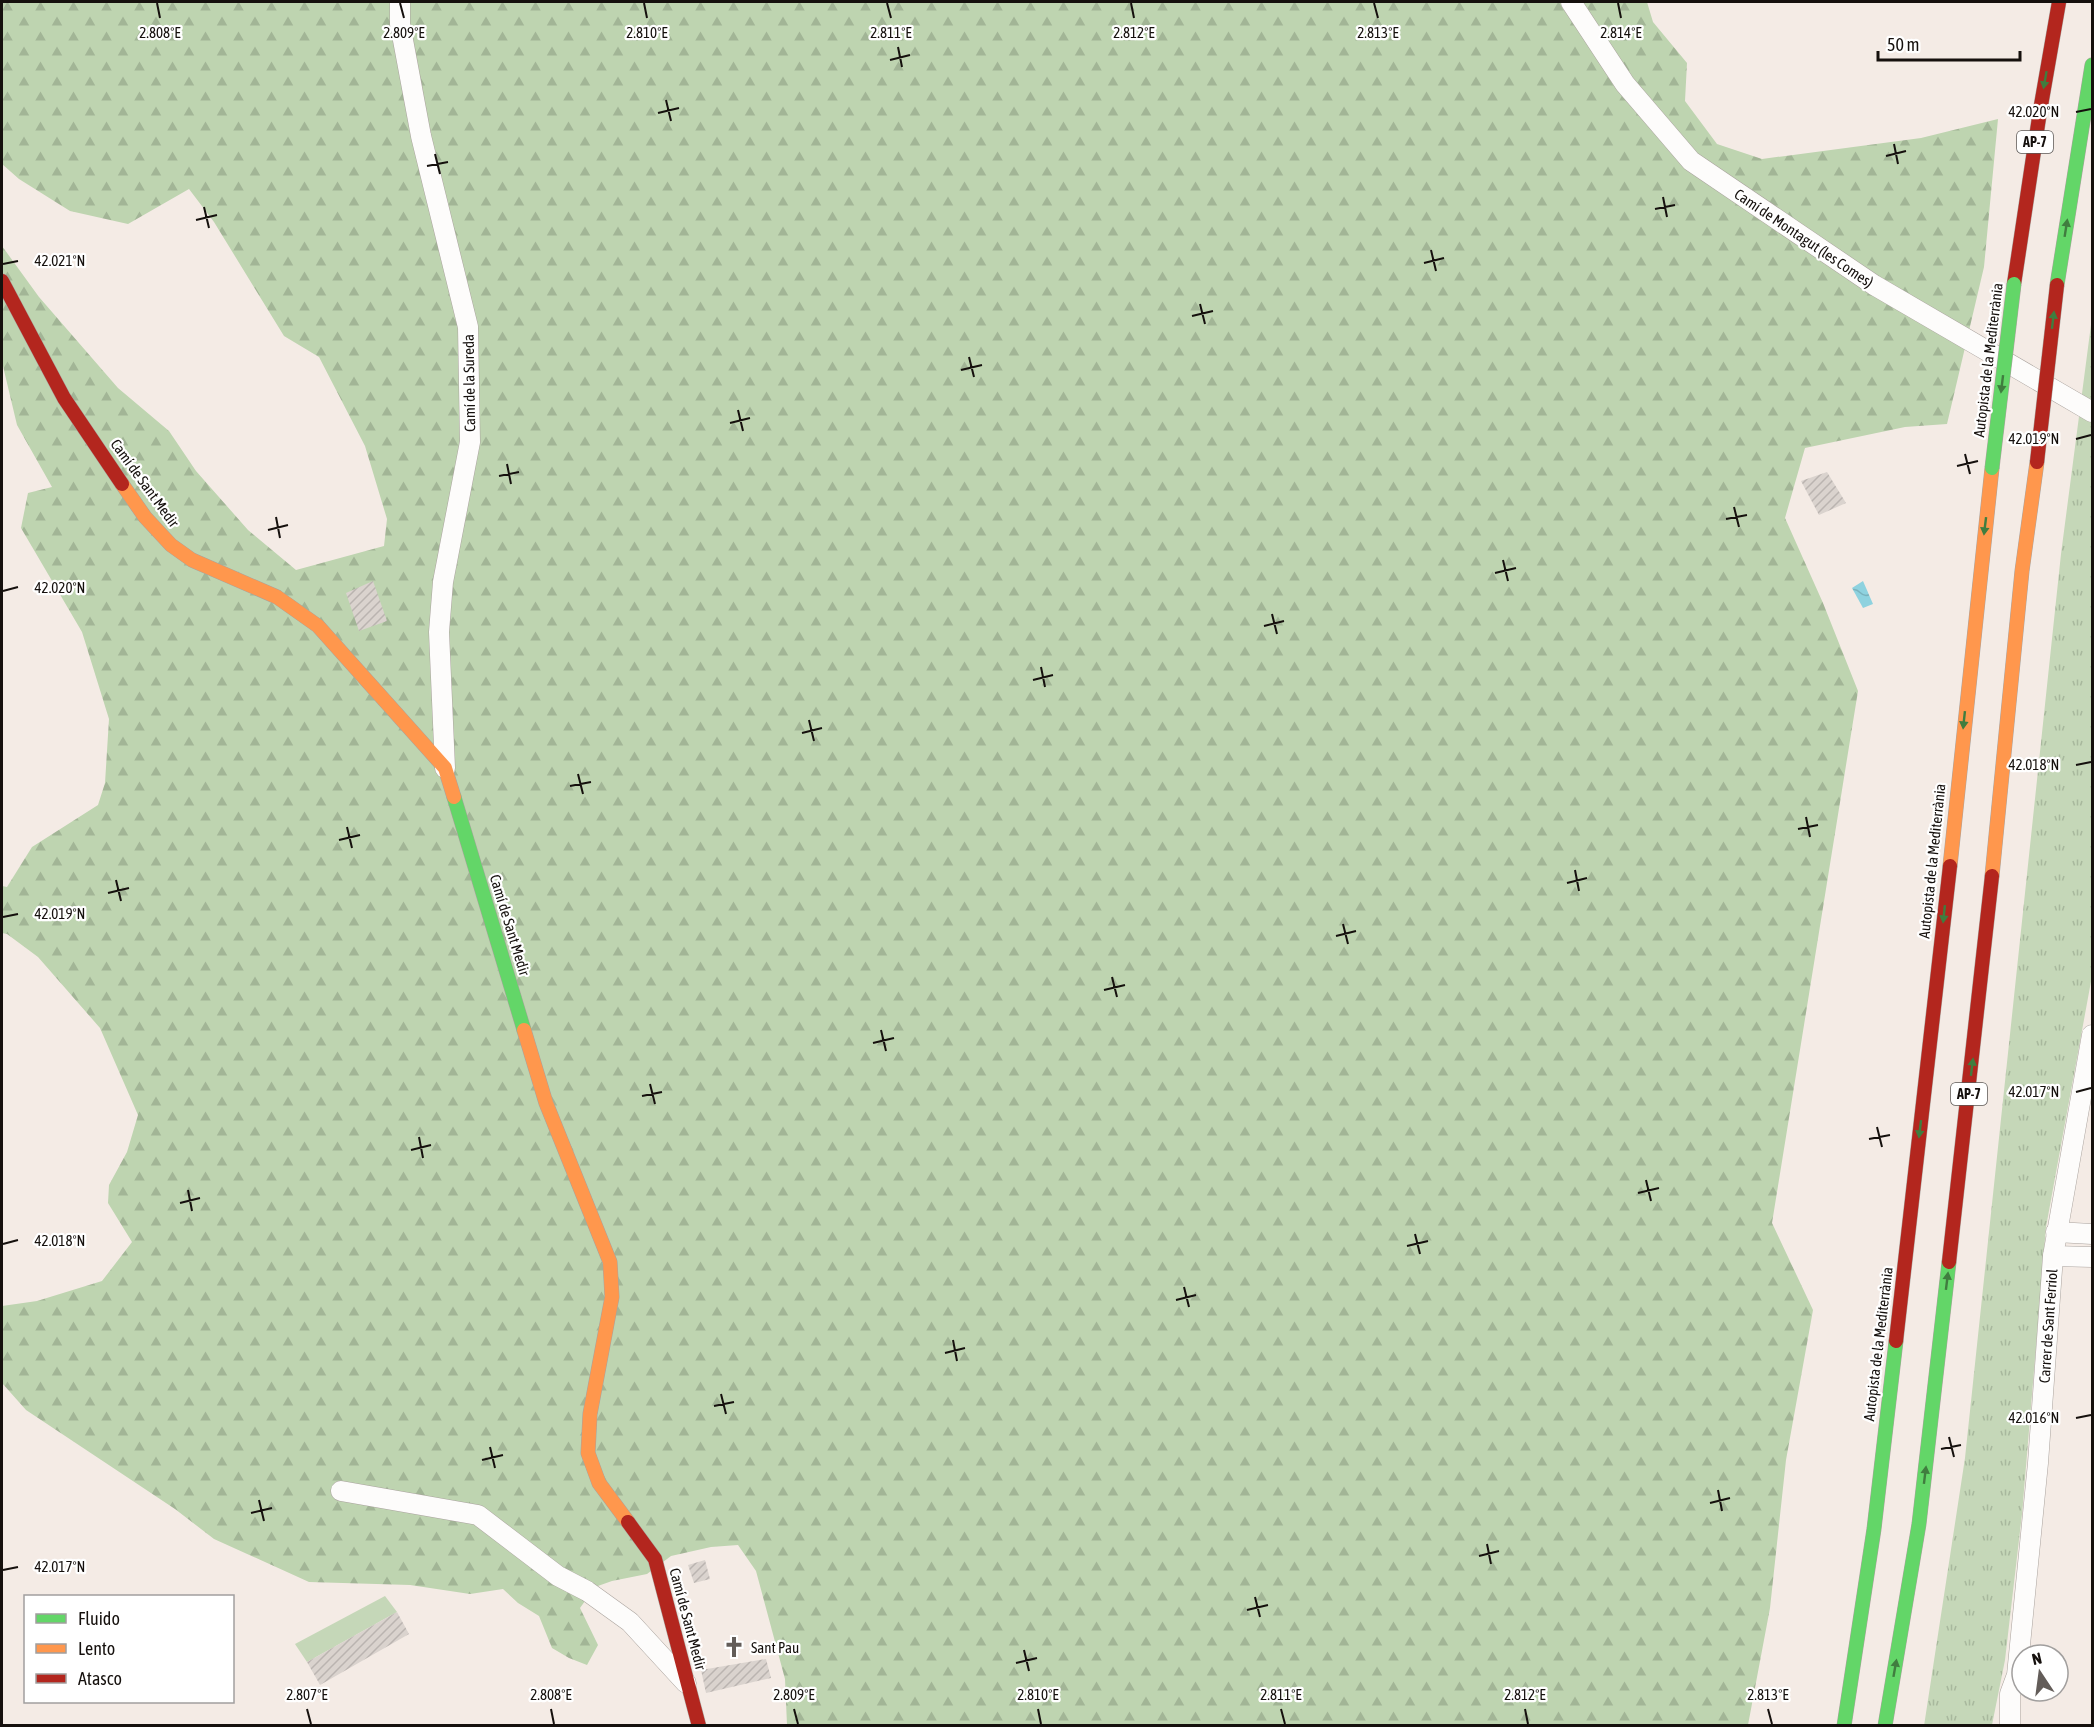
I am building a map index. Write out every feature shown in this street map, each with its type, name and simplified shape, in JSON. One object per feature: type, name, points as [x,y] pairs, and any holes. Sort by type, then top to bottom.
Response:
[{"type":"main road","name":"Autopista de la Mediterrània","points":[[1844,1725],[1879,1482],[1934,1013],[2014,284],[2059,2]]},
{"type":"main road","name":"AP-7","points":[[1885,1725],[1919,1524],[1979,1002],[2022,571],[2057,285],[2092,65]]},
{"type":"main road","name":"Camí de Sant Medir","points":[[2,281],[64,398],[145,516],[171,545],[192,560],[277,597],[318,626],[445,768],[546,1103],[610,1262],[612,1297],[590,1414],[588,1453],[599,1483],[655,1558],[699,1725]]},
{"type":"street","name":"Camí de la Sureda","points":[[400,2],[400,24],[421,136],[468,327],[470,442],[443,582],[439,632],[445,768]]},
{"type":"street","name":"Camí de Montagut (les Comes)","points":[[1571,2],[1625,84],[1691,160],[1874,285],[2092,412]]},
{"type":"street","name":"Carrer de Sant Ferriol","points":[[2010,1725],[2010,1694],[2017,1676],[2038,1463],[2053,1256],[2092,1035]]},
{"type":"street","points":[[2056,1232],[2092,1234]]},
{"type":"street","points":[[2053,1256],[2092,1257]]},
{"type":"street","points":[[341,1491],[478,1515],[558,1576],[587,1591],[630,1622],[688,1684]]},
{"type":"green space","points":[[2,2],[1647,2],[1653,22],[1687,63],[1685,101],[1717,144],[1762,159],[1921,138],[1998,119],[1984,267],[1947,424],[1905,427],[1805,448],[1785,518],[1823,603],[1858,691],[1772,1223],[1813,1310],[1786,1460],[1770,1608],[1748,1725],[787,1725],[785,1679],[756,1571],[738,1545],[711,1547],[671,1556],[647,1574],[595,1587],[580,1608],[598,1645],[587,1665],[552,1648],[539,1616],[518,1603],[503,1589],[470,1594],[410,1585],[309,1582],[214,1539],[175,1509],[26,1410],[2,1383],[2,1306],[37,1301],[102,1281],[132,1242],[108,1203],[109,1185],[127,1152],[138,1115],[100,1028],[38,957],[7,934],[2,933],[2,886],[7,887],[32,847],[98,805],[105,783],[109,719],[82,632],[21,528],[28,493],[52,487],[17,425],[2,362],[2,246],[39,297],[118,388],[169,431],[196,471],[248,530],[296,570],[384,546],[387,519],[365,446],[319,357],[284,336],[214,222],[189,189],[128,224],[70,211],[19,179],[2,164]]},
{"type":"green space","points":[[2092,317],[2092,976],[2046,1227],[2022,1514],[2005,1660],[1992,1725],[1924,1726],[1965,1458],[2061,554]]},
{"type":"green space","points":[[385,1596],[397,1612],[307,1662],[295,1644]]},
{"type":"water","points":[[1863,581],[1873,604],[1863,608],[1852,588]]},
{"type":"building","points":[[1827,472],[1846,503],[1819,515],[1801,481]]},
{"type":"building","points":[[373,581],[387,621],[359,631],[346,593]]},
{"type":"building","points":[[705,1560],[710,1579],[694,1583],[688,1565]]},
{"type":"building","points":[[397,1612],[409,1634],[320,1685],[307,1662]]},
{"type":"building","points":[[766,1659],[771,1678],[706,1693],[701,1670]]},
{"type":"traffic: fast","points":[[2057,285],[2092,65]]},
{"type":"traffic: fast","points":[[1992,468],[2014,284]]},
{"type":"traffic: fast","points":[[454,797],[524,1030]]},
{"type":"traffic: fast","points":[[1885,1726],[1919,1524],[1949,1262]]},
{"type":"traffic: fast","points":[[1844,1726],[1874,1529],[1896,1341]]},
{"type":"traffic: slow","points":[[1992,876],[2022,571],[2037,462]]},
{"type":"traffic: slow","points":[[1950,866],[1992,468]]},
{"type":"traffic: slow","points":[[122,484],[145,517],[171,545],[192,560],[277,597],[318,626],[445,768],[454,797]]},
{"type":"traffic: slow","points":[[524,1030],[546,1103],[610,1262],[612,1297],[590,1414],[588,1453],[599,1483],[628,1522]]},
{"type":"traffic: jam","points":[[2014,284],[2059,2]]},
{"type":"traffic: jam","points":[[2,281],[64,398],[122,484]]},
{"type":"traffic: jam","points":[[2037,462],[2057,285]]},
{"type":"traffic: jam","points":[[1896,1341],[1950,866]]},
{"type":"traffic: jam","points":[[1949,1262],[1992,876]]},
{"type":"traffic: jam","points":[[628,1522],[655,1559],[699,1726]]},
{"type":"place","name":"Sant Pau","points":[[734,1647]]}]
